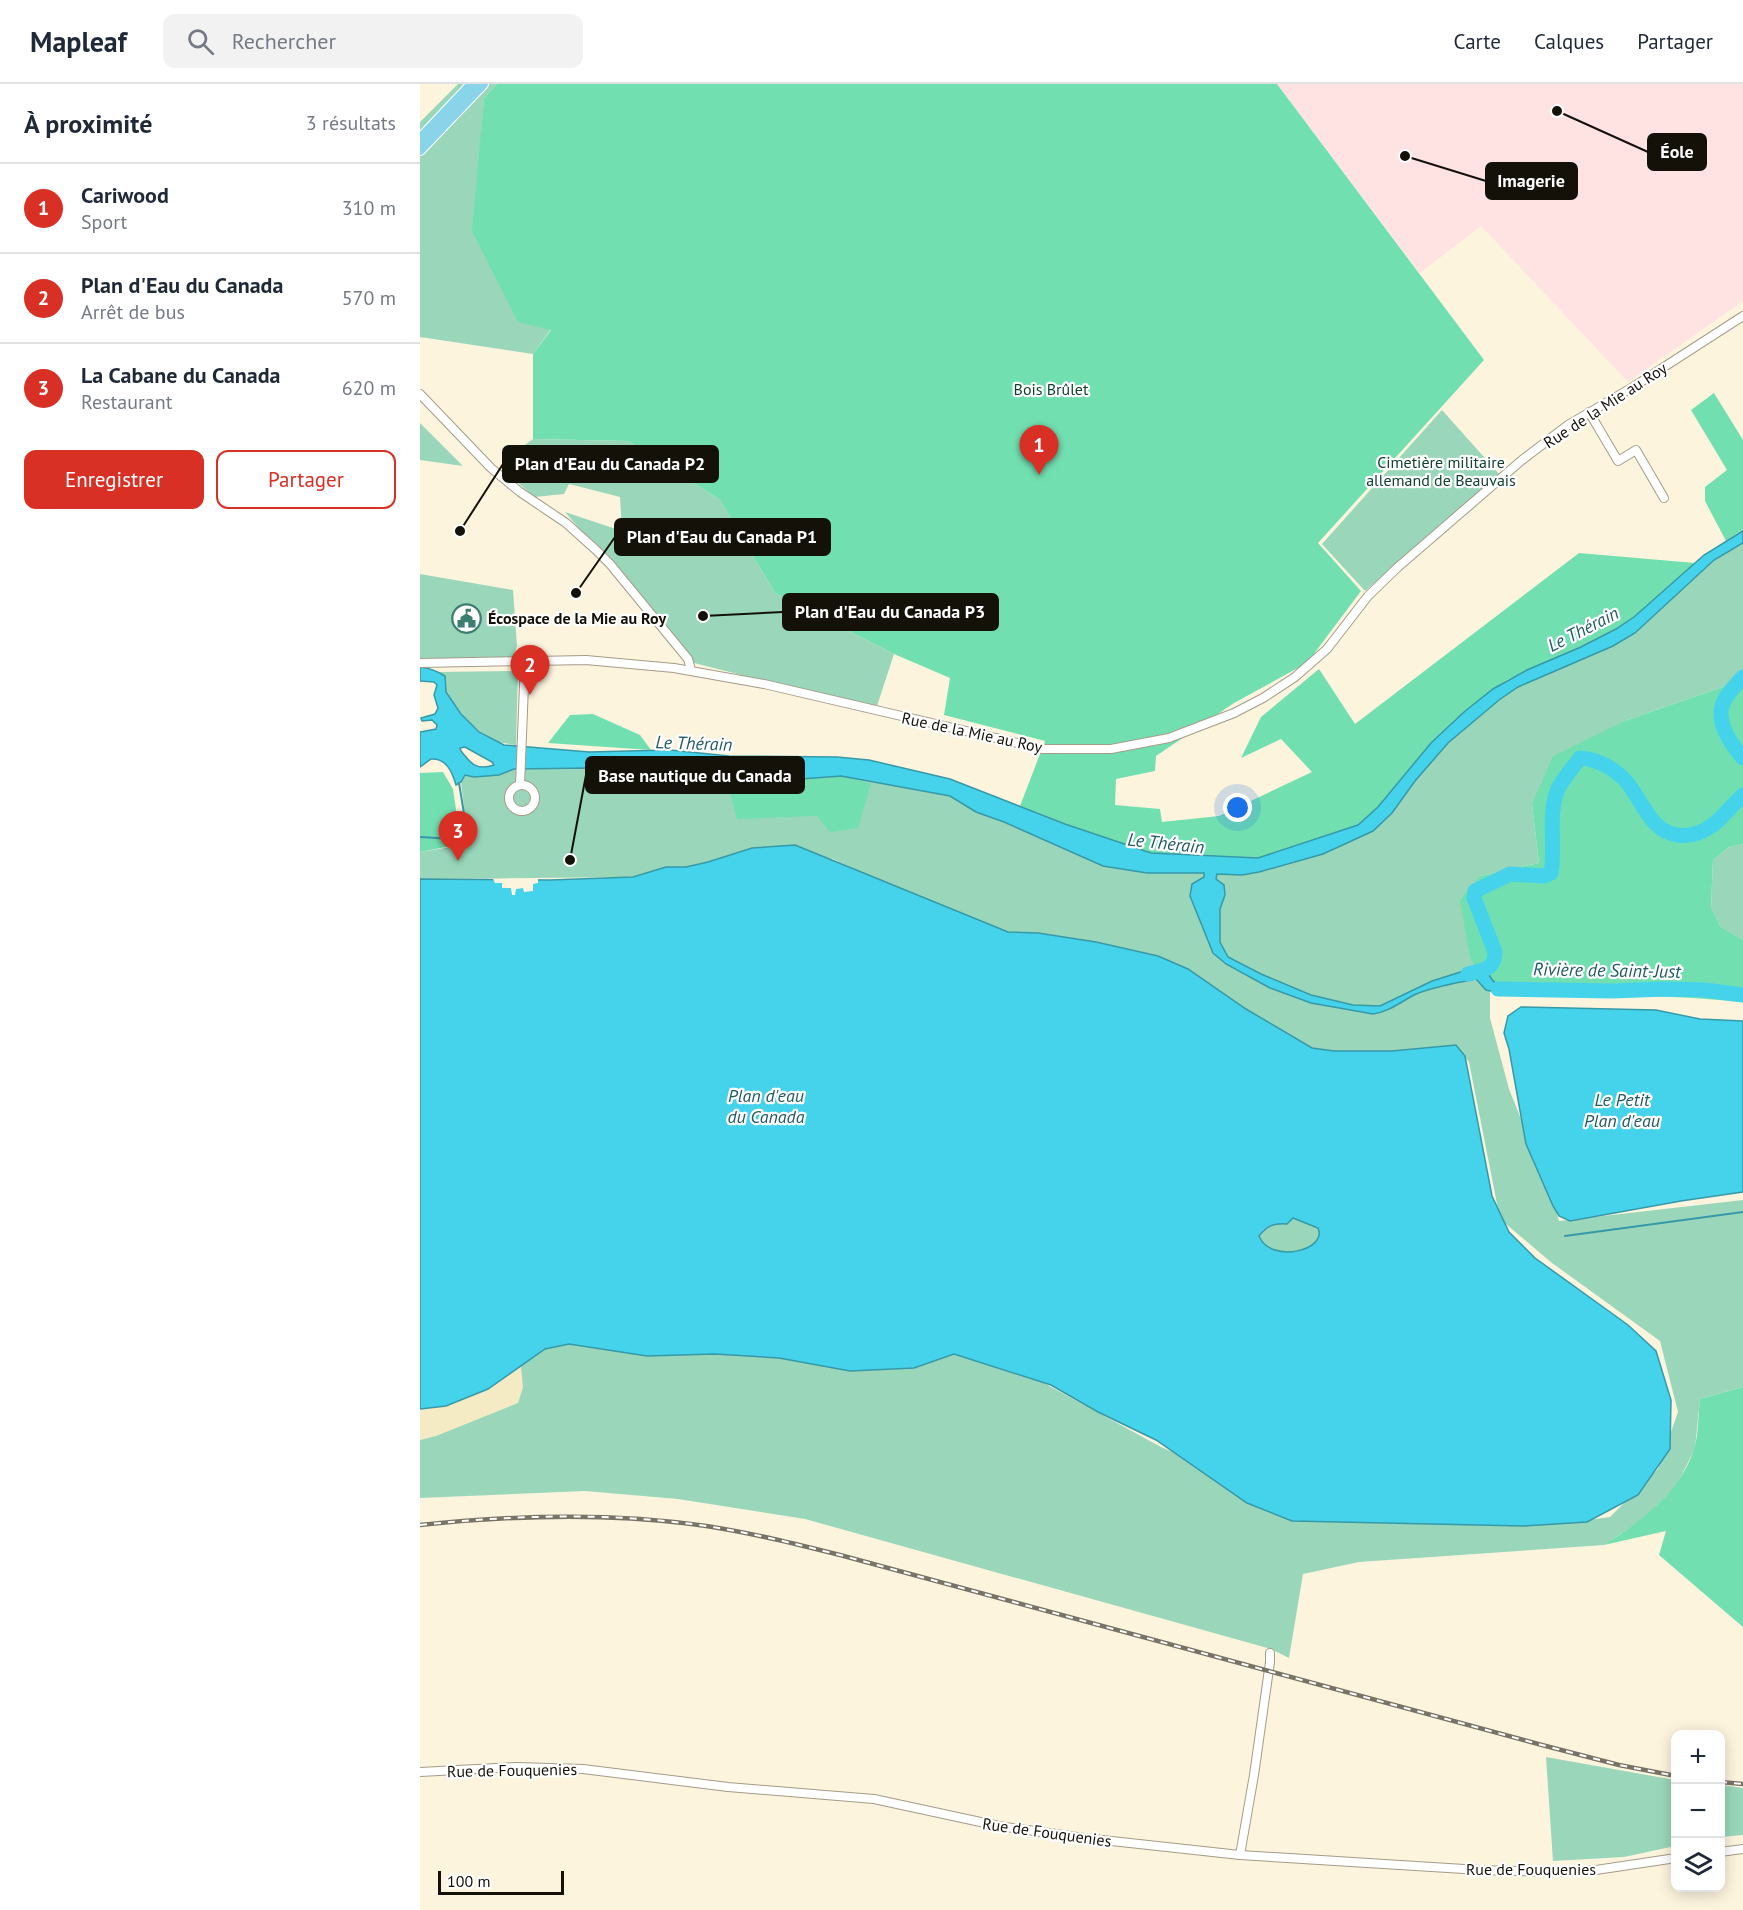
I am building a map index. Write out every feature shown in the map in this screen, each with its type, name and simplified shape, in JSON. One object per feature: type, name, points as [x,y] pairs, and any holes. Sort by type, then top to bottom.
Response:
[{"type":"main road","points":[[420,139],[472,84]]},
{"type":"main road","points":[[420,150],[483,84]]},
{"type":"street","name":"Rue de la Mie au Roy","points":[[420,663],[586,660],[691,670],[1043,748],[1111,748],[1169,738],[1209,724],[1254,703],[1283,686],[1311,665],[1334,641],[1368,596],[1410,555],[1522,460],[1588,412],[1633,387],[1743,316]]},
{"type":"street","points":[[420,393],[491,468],[520,492],[566,523],[603,556],[688,659],[691,670]]},
{"type":"street","points":[[1588,412],[1618,461],[1636,450],[1664,498]]},
{"type":"street","points":[[674,668],[675,645]]},
{"type":"street","points":[[520,785],[525,661]]},
{"type":"street","points":[[1240,1855],[1254,1775],[1270,1653]]},
{"type":"street","name":"Rue de Fouquenies","points":[[420,1772],[516,1767],[589,1769],[728,1787],[874,1799],[1011,1828],[1114,1842],[1240,1855],[1480,1870],[1564,1872],[1596,1870],[1671,1859]]},
{"type":"street","points":[[1725,1851],[1743,1849]]},
{"type":"shaded area","points":[[1277,84],[1743,84],[1743,301],[1628,382],[1481,226],[1420,273]]},
{"type":"green space","points":[[458,84],[497,84],[484,98],[481,136],[551,329],[533,354],[420,337],[420,122]]},
{"type":"green space","name":"Bois Brûlet","points":[[497,84],[1277,84],[1484,360],[1318,543],[1361,591],[1307,663],[1234,703],[1156,756],[1155,771],[1116,779],[1115,805],[1160,809],[1162,822],[1219,816],[1312,772],[1281,739],[1241,758],[1261,717],[1319,669],[1355,724],[1579,553],[1695,563],[1634,617],[1616,629],[1582,647],[1507,680],[1483,697],[1431,743],[1378,807],[1358,825],[1258,858],[1161,854],[1121,845],[1020,806],[1045,741],[944,715],[950,678],[894,654],[775,593],[720,500],[628,441],[533,439],[533,354],[551,330],[518,322],[472,231],[484,98]]},
{"type":"green space","points":[[1714,393],[1743,440],[1743,529],[1726,541],[1705,501],[1705,487],[1727,470],[1691,410]]},
{"type":"green space","name":"Cimetière militaire allemand de Beauvais","points":[[1442,410],[1500,475],[1365,591],[1322,544]]},
{"type":"green space","points":[[420,423],[463,466],[420,460]]},
{"type":"green space","points":[[533,439],[628,441],[720,500],[775,593],[894,654],[876,709],[694,663],[565,512],[622,531],[620,497],[569,484],[564,494],[535,497],[517,482],[522,447]]},
{"type":"green space","points":[[1743,529],[1743,680],[1627,720],[1532,804],[1539,863],[1480,876],[1490,990],[1490,1018],[1509,1089],[1551,1194],[1559,1221],[1743,1200],[1743,1387],[1700,1399],[1695,1448],[1675,1489],[1646,1517],[1604,1545],[1359,1562],[1303,1574],[1289,1658],[1271,1649],[805,1519],[678,1499],[585,1491],[420,1498],[420,1409],[446,1406],[488,1389],[545,1349],[574,1343],[713,1351],[859,1366],[956,1353],[1002,1360],[1161,1447],[1298,1507],[1331,1513],[1567,1523],[1610,1517],[1658,1469],[1678,1412],[1660,1341],[1552,1263],[1500,1219],[1469,1062],[1460,1051],[1432,1047],[1392,1051],[1334,1051],[1312,1048],[1246,1009],[1188,969],[1158,956],[1096,942],[1038,933],[1008,932],[868,876],[833,859],[752,848],[708,862],[686,867],[666,867],[633,877],[420,879],[420,852],[468,844],[461,782],[465,775],[474,777],[502,774],[514,769],[588,768],[676,771],[787,780],[841,776],[950,796],[976,812],[1103,866],[1147,873],[1204,873],[1218,856],[1258,858],[1358,825],[1464,712],[1695,563]]},
{"type":"green space","name":"Écospace de la Mie au Roy","points":[[420,574],[513,590],[517,646],[513,658],[420,658]]},
{"type":"green space","points":[[518,671],[516,745],[497,742],[470,725],[446,692],[445,677],[439,672]]},
{"type":"green space","points":[[1743,680],[1743,844],[1729,847],[1713,860],[1711,907],[1720,926],[1743,940],[1743,1002],[1490,990],[1470,958],[1460,900],[1480,876],[1539,863],[1532,804],[1553,756],[1627,720]]},
{"type":"green space","points":[[593,714],[640,735],[651,750],[548,743],[570,715]]},
{"type":"green space","points":[[443,772],[453,789],[461,844],[420,852],[420,773]]},
{"type":"green space","points":[[726,777],[849,777],[871,784],[858,828],[830,832],[817,816],[737,819]]},
{"type":"green space","points":[[1743,844],[1743,940],[1720,926],[1711,908],[1713,860],[1729,847]]},
{"type":"green space","points":[[1293,1218],[1318,1228],[1319,1236],[1315,1243],[1307,1248],[1286,1252],[1265,1245],[1259,1236],[1265,1230],[1278,1224],[1287,1224]]},
{"type":"green space","points":[[1743,1387],[1743,1627],[1659,1555],[1666,1531],[1604,1545],[1658,1505],[1679,1480],[1696,1443],[1700,1399]]},
{"type":"green space","points":[[1546,1757],[1671,1779],[1671,1847],[1624,1857],[1553,1861]]},
{"type":"green space","points":[[1725,1786],[1743,1788],[1743,1835],[1725,1837]]},
{"type":"sand","points":[[521,1366],[523,1387],[518,1403],[436,1436],[420,1440],[420,1409],[446,1406],[488,1389]]},
{"type":"water","points":[[1743,531],[1743,543],[1714,560],[1635,633],[1613,646],[1518,687],[1499,700],[1448,743],[1415,781],[1392,813],[1373,831],[1323,854],[1259,872],[1242,875],[1217,874],[1216,879],[1224,885],[1225,895],[1220,909],[1220,942],[1228,957],[1311,995],[1353,1005],[1380,1006],[1432,981],[1486,964],[1490,976],[1496,983],[1518,986],[1517,992],[1500,993],[1486,990],[1476,979],[1424,991],[1390,1009],[1373,1014],[1311,1003],[1270,988],[1226,964],[1213,953],[1190,896],[1192,884],[1204,877],[1204,873],[1147,873],[1103,866],[976,812],[950,796],[841,776],[787,780],[676,771],[588,768],[514,769],[499,775],[474,777],[465,775],[456,785],[450,770],[441,761],[431,759],[420,767],[420,732],[436,729],[437,725],[432,720],[422,721],[421,718],[435,714],[438,708],[434,695],[437,685],[434,682],[420,681],[420,667],[445,676],[446,692],[461,714],[479,732],[504,745],[589,752],[670,750],[729,756],[837,757],[869,760],[950,779],[1065,824],[1151,853],[1258,858],[1358,825],[1378,807],[1431,743],[1493,689],[1527,670],[1616,629],[1634,617],[1704,555]],"holes":[[[465,747],[494,765],[479,767],[468,760],[460,748]]]},
{"type":"water","name":"Plan d'eau du Canada","points":[[795,845],[1008,932],[1038,933],[1096,942],[1158,956],[1188,969],[1246,1009],[1312,1048],[1334,1051],[1392,1051],[1456,1045],[1465,1056],[1492,1196],[1509,1232],[1535,1258],[1628,1325],[1656,1351],[1671,1400],[1670,1449],[1638,1495],[1587,1522],[1524,1526],[1292,1521],[1247,1503],[1156,1440],[1098,1412],[1051,1385],[954,1354],[914,1368],[850,1371],[779,1358],[715,1354],[647,1356],[569,1344],[545,1349],[488,1389],[446,1406],[420,1409],[420,879],[550,880],[633,877],[666,867],[686,867],[708,862],[752,848]],"holes":[[[1293,1218],[1318,1228],[1319,1236],[1315,1243],[1296,1251],[1274,1250],[1265,1245],[1259,1236],[1271,1226],[1287,1224]]]},
{"type":"water","name":"Le Petit Plan d'eau","points":[[1521,1007],[1656,1010],[1700,1019],[1743,1021],[1743,1192],[1570,1221],[1559,1216],[1526,1144],[1504,1033],[1508,1016]]},
{"type":"pier","points":[[493,879],[538,879],[538,883],[533,884],[533,891],[524,892],[523,888],[516,889],[515,895],[512,895],[511,888],[502,888],[502,883],[495,883]]},
{"type":"waterway","points":[[1743,677],[1725,699],[1721,713],[1724,729],[1743,758]]},
{"type":"waterway","points":[[1468,974],[1490,966],[1495,952],[1474,898],[1475,891],[1510,874],[1544,876],[1551,873],[1552,819],[1555,799],[1558,789],[1580,758],[1599,762],[1625,780],[1647,814],[1668,833],[1692,835],[1709,828],[1743,795]]},
{"type":"waterway","points":[[420,837],[444,839],[467,832],[459,783]]},
{"type":"waterway","name":"Rivière de Saint-Just","points":[[1498,989],[1612,991],[1666,989],[1705,990],[1743,995]]},
{"type":"waterway","points":[[1565,1236],[1743,1212]]},
{"type":"railway","points":[[420,1525],[563,1516],[670,1522],[740,1532],[840,1555],[1542,1745],[1619,1765],[1671,1775]]},
{"type":"railway","points":[[1725,1782],[1743,1784]]},
{"type":"place","name":"Éole","points":[[1557,111]]},
{"type":"place","name":"Imagerie","points":[[1405,156]]},
{"type":"place","name":"Cariwood","points":[[1039,475]]},
{"type":"place","name":"Plan d'Eau du Canada P2","points":[[460,531]]},
{"type":"place","name":"Plan d'Eau du Canada P1","points":[[576,593]]},
{"type":"place","name":"Plan d'Eau du Canada P3","points":[[703,616]]},
{"type":"place","name":"Écospace de la Mie au Roy","points":[[467,618]]},
{"type":"place","name":"Plan d'Eau du Canada","points":[[530,695]]},
{"type":"place","name":"Base nautique du Canada","points":[[570,860]]},
{"type":"place","name":"La Cabane du Canada","points":[[458,861]]},
{"type":"water label","name":"Le Thérain","points":[[1583,629]]},
{"type":"water label","name":"Le Thérain","points":[[694,743]]},
{"type":"water label","name":"Le Thérain","points":[[1166,843]]}]
